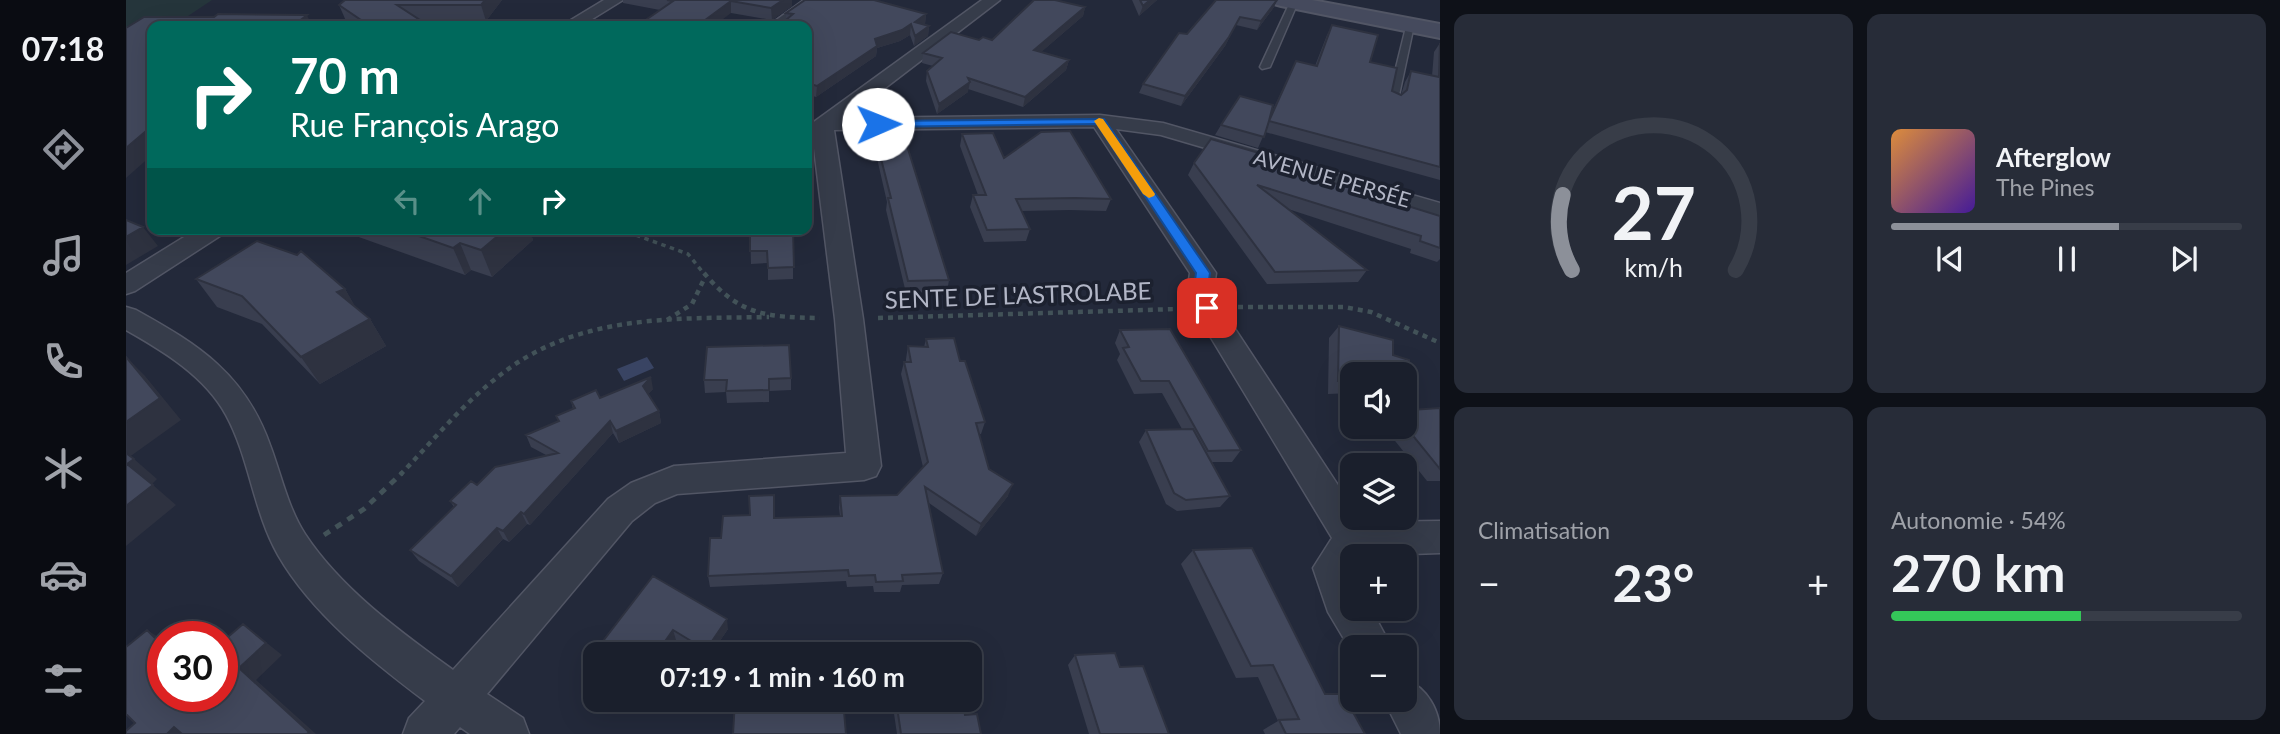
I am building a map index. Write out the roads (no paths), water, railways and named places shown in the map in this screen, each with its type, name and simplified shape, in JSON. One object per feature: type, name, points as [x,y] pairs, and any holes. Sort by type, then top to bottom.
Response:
[{"type":"main road","points":[[1288,1],[1440,31]]},
{"type":"street","points":[[578,21],[615,0]]},
{"type":"street","points":[[425,734],[620,510],[643,493],[674,480],[864,466],[849,319],[815,123],[992,0]]},
{"type":"street","points":[[1100,121],[1203,273],[1200,294],[1207,308],[1353,539]]},
{"type":"street","name":"AVENUE PERSÉE","points":[[815,123],[1100,121],[1163,129],[1440,210]]},
{"type":"street","points":[[126,285],[205,235]]},
{"type":"street","points":[[126,317],[169,341],[207,371],[237,406],[284,530],[297,553],[340,603],[403,660],[507,734]]},
{"type":"street","points":[[1353,539],[1440,537]]},
{"type":"street","points":[[1353,539],[1332,568],[1342,599],[1364,635]]},
{"type":"street","points":[[1412,712],[1424,734]]},
{"type":"lane","points":[[779,21],[809,0]]},
{"type":"lane","points":[[1265,67],[1288,1]]},
{"type":"lane","points":[[1393,100],[1410,25]]},
{"type":"water","points":[[647,357],[654,368],[624,381],[617,369]]}]
